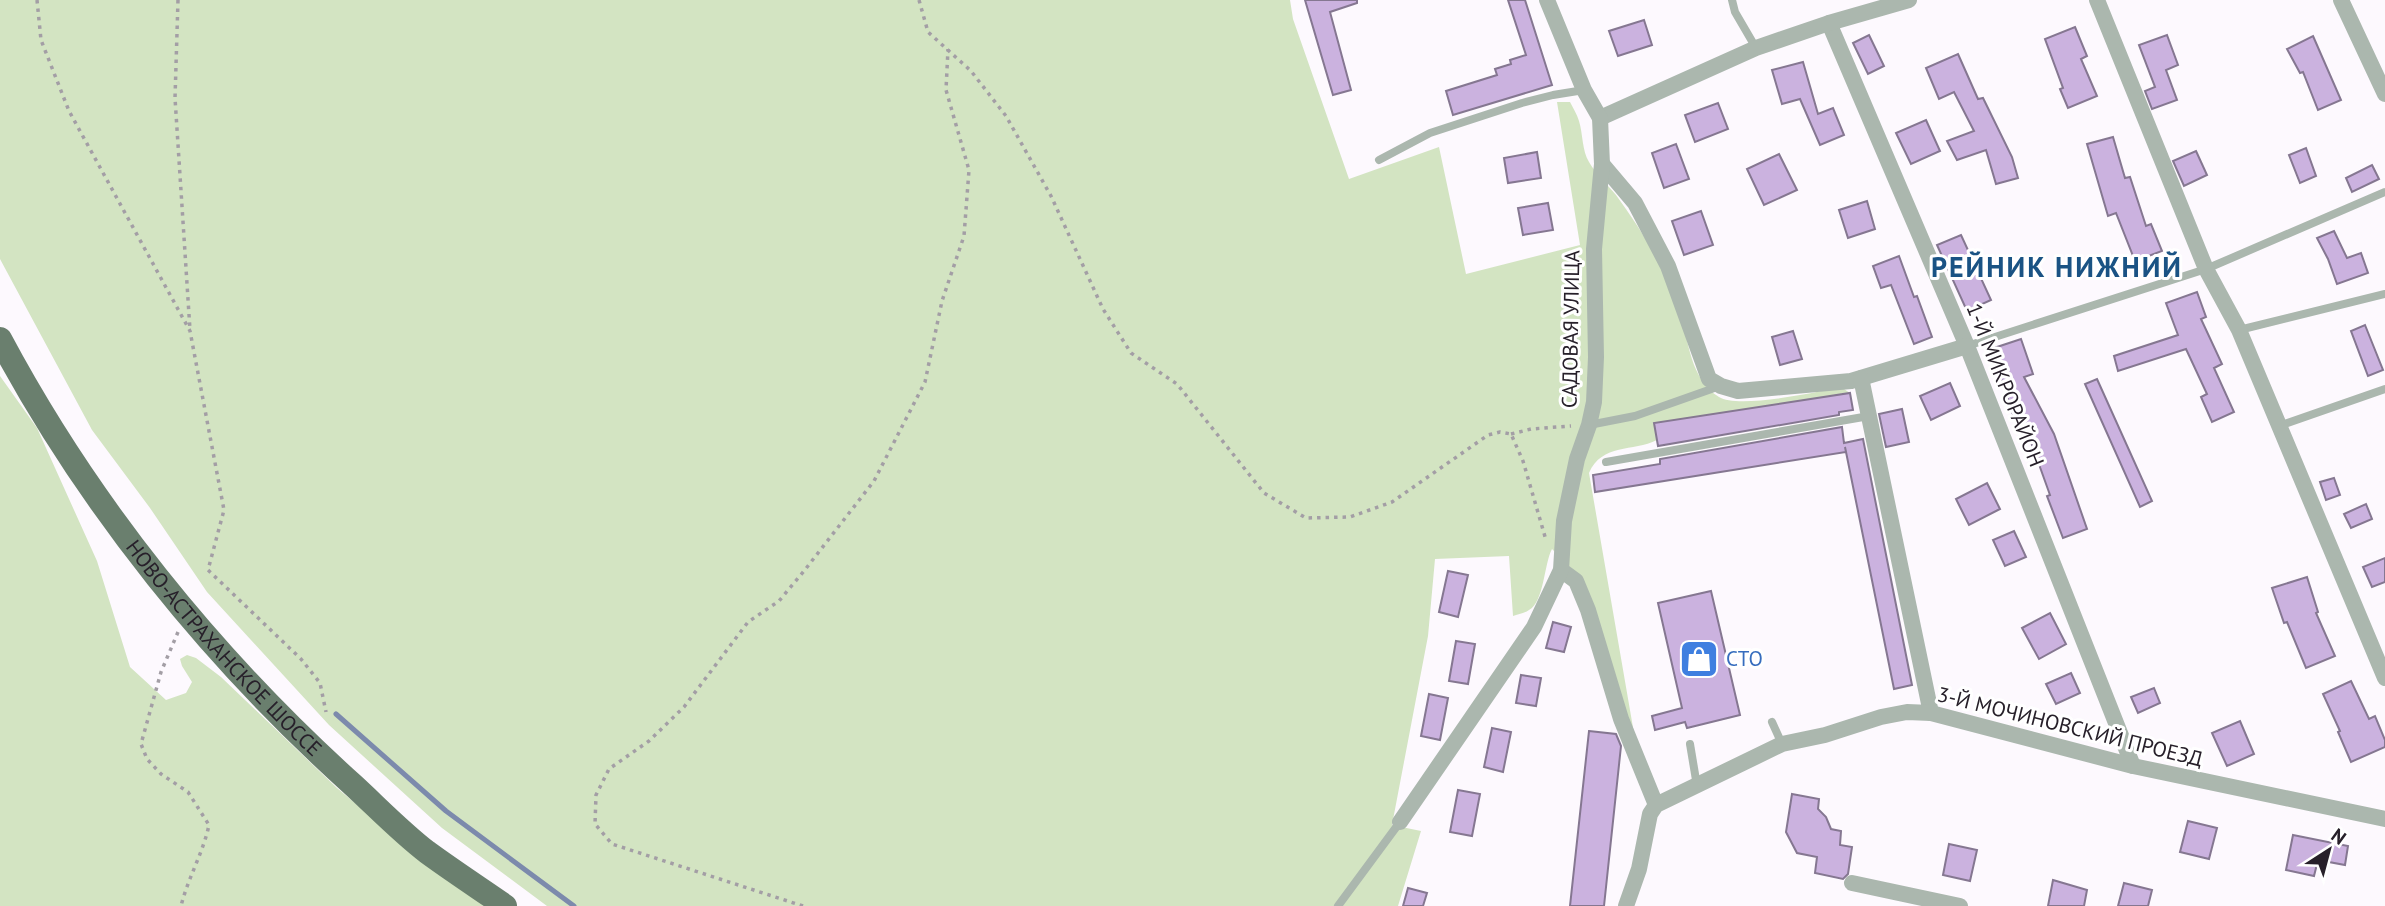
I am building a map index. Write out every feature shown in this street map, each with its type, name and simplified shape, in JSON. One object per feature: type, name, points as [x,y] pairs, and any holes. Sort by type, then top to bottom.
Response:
[{"type":"main road","name":"НОВО-АСТРАХАНСКОЕ ШОССЕ","points":[[0,339],[17,370],[108,510],[186,615],[318,754],[425,850],[505,906]]},
{"type":"street","points":[[1547,0],[1584,90],[1600,118],[1756,48],[1909,0]]},
{"type":"street","points":[[2097,0],[2206,269],[2239,330],[2385,678]]},
{"type":"street","points":[[2341,0],[2385,94]]},
{"type":"street","name":"1-Й МИКРОРАЙОН","points":[[1829,23],[1967,346],[2133,765]]},
{"type":"street","name":"САДОВАЯ УЛИЦА","points":[[1400,822],[1534,627],[1561,570],[1564,521],[1577,459],[1594,402],[1594,249],[1602,164],[1600,118]]},
{"type":"street","points":[[1602,164],[1635,203],[1668,266],[1709,379],[1721,386],[1738,391],[1851,381],[1967,346]]},
{"type":"street","points":[[1861,377],[1931,713]]},
{"type":"street","points":[[1561,570],[1576,581],[1588,610],[1621,719],[1656,805],[1650,814],[1639,869],[1626,906]]},
{"type":"street","name":"3-Й МОЧИНОВСКИЙ ПРОЕЗД","points":[[1656,805],[1782,744],[1907,712],[1931,713],[2133,765],[2385,819]]},
{"type":"street","points":[[1852,883],[1960,906]]},
{"type":"lane","points":[[1732,0],[1735,12],[1756,48]]},
{"type":"lane","points":[[1379,160],[1430,133],[1522,103],[1584,90]]},
{"type":"lane","points":[[1967,346],[2206,269],[2385,192]]},
{"type":"lane","points":[[2239,330],[2385,294]]},
{"type":"lane","points":[[1589,425],[1635,416],[1721,386]]},
{"type":"lane","points":[[2279,426],[2385,389]]},
{"type":"lane","points":[[1606,462],[1869,416]]},
{"type":"lane","points":[[1772,722],[1782,744]]},
{"type":"lane","points":[[1690,744],[1697,786]]},
{"type":"lane","points":[[1338,906],[1400,822]]},
{"type":"path","points":[[37,0],[41,40],[69,111],[190,331]]},
{"type":"path","points":[[178,0],[175,98],[190,331],[224,510],[208,570],[301,660],[320,683],[326,712]]},
{"type":"path","points":[[919,0],[928,32],[971,71],[1006,116],[1051,196],[1103,309],[1130,353],[1177,384],[1264,493],[1306,518],[1350,517],[1392,502],[1488,435],[1589,425]]},
{"type":"path","points":[[803,906],[612,844],[595,824],[596,795],[609,769],[649,741],[684,707],[748,622],[779,601],[804,571],[874,481],[925,382],[942,300],[964,236],[969,170],[946,90],[948,50]]},
{"type":"path","points":[[1511,434],[1523,461],[1546,542]]},
{"type":"path","points":[[181,906],[209,825],[188,792],[161,774],[147,759],[141,744],[161,672],[186,615]]},
{"type":"green space","points":[[0,0],[1290,0],[1293,19],[1349,179],[1439,147],[1466,274],[1580,245],[1557,102],[1570,102],[1579,121],[1589,162],[1626,209],[1661,266],[1675,296],[1696,370],[1709,389],[1719,397],[1743,401],[1841,387],[1850,393],[1654,423],[1657,440],[1610,453],[1595,463],[1589,473],[1635,739],[1582,579],[1552,549],[1541,591],[1534,606],[1513,616],[1509,556],[1435,559],[1428,636],[1392,825],[1421,831],[1398,906],[547,906],[442,828],[329,725],[207,592],[150,508],[92,430],[0,259]]},
{"type":"green space","points":[[0,376],[37,428],[97,561],[130,667],[166,700],[186,693],[192,682],[180,659],[187,655],[196,658],[221,677],[337,788],[419,857],[487,906],[0,906]]},
{"type":"building","points":[[1305,0],[1357,0],[1357,3],[1330,12],[1351,90],[1333,95]]},
{"type":"building","points":[[1508,0],[1525,0],[1552,85],[1453,115],[1446,91],[1497,75],[1495,69],[1526,55]]},
{"type":"building","points":[[1644,20],[1652,45],[1618,56],[1609,31]]},
{"type":"building","points":[[2075,27],[2087,56],[2081,59],[2097,96],[2068,108],[2045,39]]},
{"type":"building","points":[[1869,35],[1884,66],[1868,74],[1853,43]]},
{"type":"building","points":[[2167,35],[2178,65],[2166,70],[2177,100],[2152,109],[2145,91],[2155,87],[2139,45]]},
{"type":"building","points":[[2313,36],[2341,100],[2318,110],[2303,72],[2300,73],[2287,49]]},
{"type":"building","points":[[1958,54],[1978,99],[1983,98],[2012,157],[2018,178],[1996,184],[1986,150],[1957,160],[1947,141],[1974,131],[1954,92],[1939,99],[1926,68]]},
{"type":"building","points":[[1803,62],[1818,114],[1833,108],[1844,135],[1820,145],[1800,99],[1782,104],[1772,70]]},
{"type":"building","points":[[1718,103],[1728,129],[1695,142],[1685,115]]},
{"type":"building","points":[[1926,120],[1940,151],[1911,164],[1896,133]]},
{"type":"building","points":[[2113,137],[2125,178],[2130,177],[2146,226],[2151,224],[2162,251],[2135,261],[2116,213],[2108,216],[2087,144]]},
{"type":"building","points":[[1676,144],[1689,179],[1664,188],[1652,153]]},
{"type":"building","points":[[2306,148],[2316,176],[2300,183],[2289,155]]},
{"type":"building","points":[[2196,151],[2207,175],[2184,186],[2173,161]]},
{"type":"building","points":[[1537,152],[1541,178],[1508,183],[1504,158]]},
{"type":"building","points":[[1779,154],[1797,190],[1764,205],[1747,169]]},
{"type":"building","points":[[2372,165],[2379,179],[2352,192],[2346,178]]},
{"type":"building","points":[[1867,201],[1875,229],[1848,238],[1839,210]]},
{"type":"building","points":[[1548,203],[1553,230],[1523,235],[1518,208]]},
{"type":"building","points":[[1701,211],[1713,245],[1684,255],[1672,221]]},
{"type":"building","points":[[2334,231],[2347,258],[2361,253],[2368,273],[2337,284],[2317,238]]},
{"type":"building","points":[[1961,235],[1991,300],[1967,311],[1937,245]]},
{"type":"building","points":[[1899,256],[1932,337],[1914,344],[1891,285],[1881,288],[1873,266]]},
{"type":"building","points":[[2197,292],[2206,317],[2201,319],[2222,364],[2214,368],[2234,412],[2212,422],[2201,397],[2207,394],[2186,349],[2118,371],[2114,356],[2178,335],[2166,303]]},
{"type":"building","points":[[2365,325],[2383,370],[2368,376],[2351,331]]},
{"type":"building","points":[[1793,331],[1802,359],[1780,365],[1772,337]]},
{"type":"building","points":[[2021,339],[2033,374],[2024,377],[2054,434],[2087,529],[2063,538],[2027,431],[2022,433],[2006,400],[2008,399],[1991,349]]},
{"type":"building","points":[[2097,379],[2152,501],[2140,507],[2085,384]]},
{"type":"building","points":[[1950,383],[1960,406],[1931,420],[1920,396]]},
{"type":"building","points":[[1850,393],[1853,410],[1839,412],[1839,415],[1658,446],[1654,423]]},
{"type":"building","points":[[1902,409],[1909,442],[1886,447],[1879,414]]},
{"type":"building","points":[[1842,427],[1844,443],[1863,439],[1912,685],[1894,689],[1845,447],[1846,452],[1595,492],[1593,475],[1660,464],[1660,459]]},
{"type":"building","points":[[2334,478],[2340,495],[2326,500],[2320,482]]},
{"type":"building","points":[[1987,483],[2000,509],[1969,525],[1956,499]]},
{"type":"building","points":[[2366,504],[2372,519],[2351,528],[2344,514]]},
{"type":"building","points":[[2014,531],[2026,557],[2005,566],[1993,540]]},
{"type":"building","points":[[2385,558],[2385,582],[2372,587],[2363,567]]},
{"type":"building","points":[[1448,571],[1468,575],[1458,617],[1439,612]]},
{"type":"building","points":[[2307,577],[2318,612],[2316,613],[2335,656],[2306,668],[2287,622],[2284,623],[2272,588]]},
{"type":"building","name":"СТО","points":[[1711,591],[1740,715],[1687,728],[1685,722],[1655,730],[1652,716],[1682,708],[1658,603]]},
{"type":"building","points":[[2050,613],[2066,644],[2039,659],[2022,628]]},
{"type":"building","points":[[1553,622],[1571,627],[1564,652],[1546,648]]},
{"type":"building","points":[[1456,641],[1475,644],[1468,684],[1449,681]]},
{"type":"building","points":[[2071,673],[2080,693],[2056,704],[2046,684]]},
{"type":"building","points":[[1521,675],[1541,678],[1536,706],[1516,703]]},
{"type":"building","points":[[2351,681],[2369,719],[2375,716],[2385,740],[2385,747],[2351,762],[2323,694]]},
{"type":"building","points":[[2154,688],[2160,703],[2138,713],[2131,697]]},
{"type":"building","points":[[1429,694],[1448,698],[1440,740],[1421,736]]},
{"type":"building","points":[[2240,721],[2254,754],[2227,766],[2212,733]]},
{"type":"building","points":[[1492,728],[1511,732],[1503,772],[1484,767]]},
{"type":"building","points":[[1589,731],[1616,734],[1621,746],[1604,906],[1570,906]]},
{"type":"building","points":[[1458,790],[1480,794],[1472,836],[1450,832]]},
{"type":"building","points":[[1792,794],[1819,799],[1818,809],[1826,817],[1831,829],[1841,831],[1840,845],[1852,847],[1848,874],[1843,879],[1815,873],[1817,857],[1797,853],[1786,832]]},
{"type":"building","points":[[2188,821],[2217,828],[2209,859],[2180,852]]},
{"type":"building","points":[[2293,835],[2348,846],[2345,865],[2318,860],[2314,876],[2286,870]]},
{"type":"building","points":[[1949,844],[1977,850],[1970,881],[1943,875]]},
{"type":"building","points":[[2053,880],[2087,890],[2084,906],[2048,906]]},
{"type":"building","points":[[2124,883],[2152,890],[2148,906],[2118,906]]},
{"type":"building","points":[[1408,888],[1427,893],[1423,906],[1403,906]]},
{"type":"waterway","points":[[336,714],[446,811],[574,906]]},
{"type":"place","name":"СТО","points":[[1699,659]]},
{"type":"district","name":"РЕЙНИК НИЖНИЙ","points":[[2057,267]]}]
